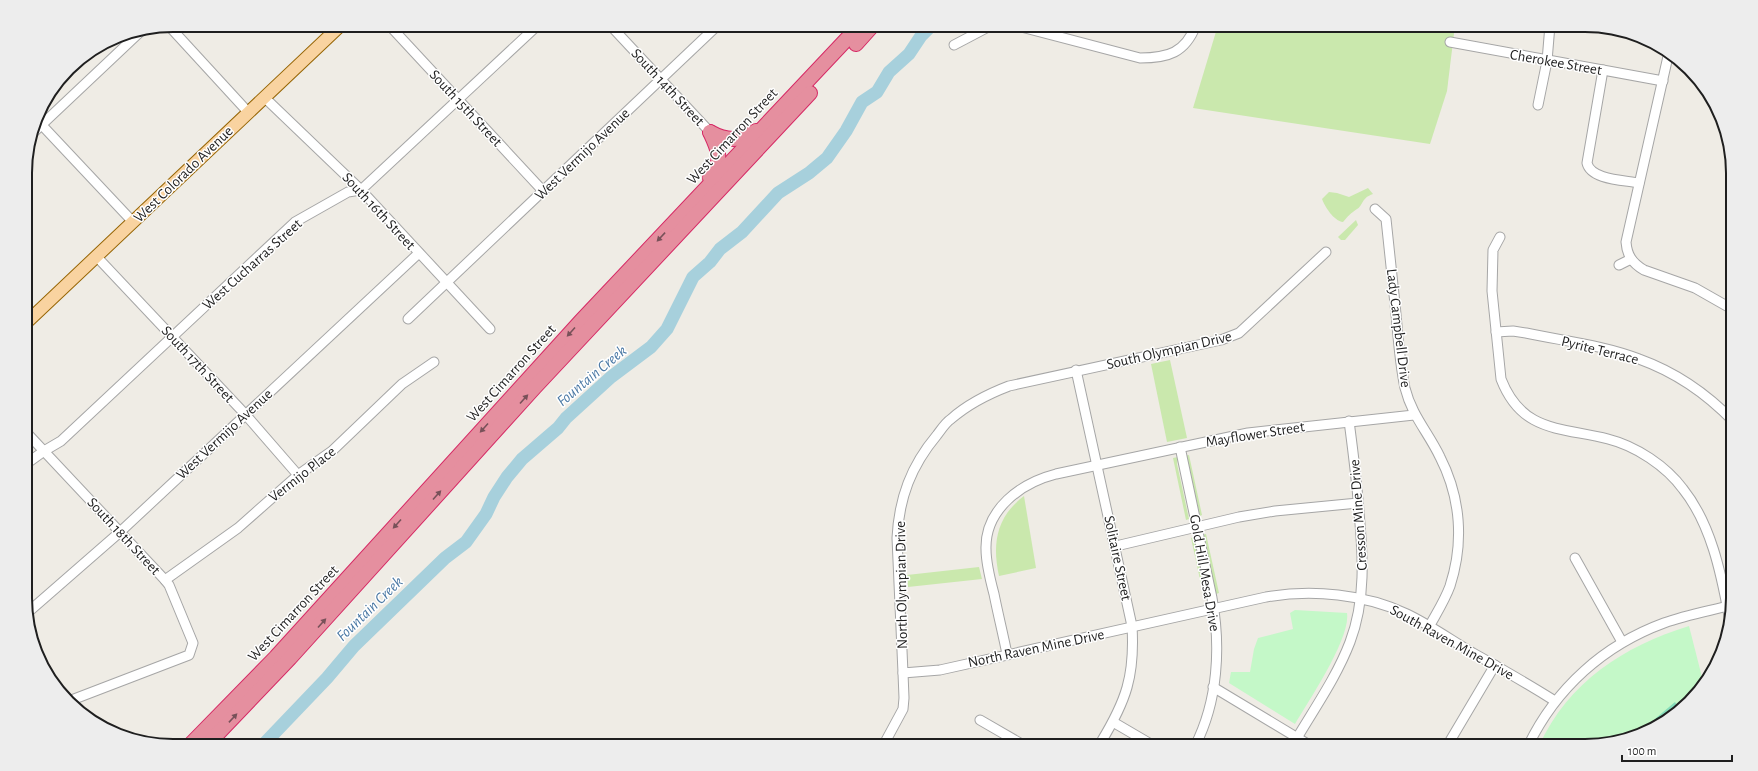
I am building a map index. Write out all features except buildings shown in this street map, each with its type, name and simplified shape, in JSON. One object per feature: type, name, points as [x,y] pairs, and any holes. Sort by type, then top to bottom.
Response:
[{"type":"highway","name":"West Cimarron Street","points":[[196,739],[276,657],[581,321],[853,32]]},
{"type":"highway","name":"West Cimarron Street","points":[[213,739],[290,658],[540,381],[866,32]]},
{"type":"highway","points":[[710,132],[720,137],[732,140],[742,138],[756,130],[786,104]]},
{"type":"highway","points":[[682,215],[718,166],[719,154],[710,132]]},
{"type":"main road","name":"West Colorado Avenue","points":[[32,317],[334,32]]},
{"type":"street","points":[[175,32],[248,112]]},
{"type":"street","name":"South 15th Street","points":[[395,32],[543,191]]},
{"type":"street","name":"West Cucharras Street","points":[[32,460],[61,441],[295,222],[348,192],[361,190],[531,32]]},
{"type":"street","name":"South 14th Street","points":[[617,32],[710,132]]},
{"type":"street","name":"West Vermijo Avenue","points":[[408,319],[711,32]]},
{"type":"street","points":[[954,45],[979,32]]},
{"type":"street","points":[[1041,32],[1140,58],[1161,57],[1180,49],[1191,38],[1193,32]]},
{"type":"street","points":[[1538,105],[1547,61],[1549,32]]},
{"type":"street","points":[[43,120],[133,38]]},
{"type":"street","name":"Cherokee Street","points":[[1450,42],[1547,61],[1663,81]]},
{"type":"street","points":[[1668,59],[1626,242],[1627,251],[1630,259],[1644,270],[1695,288],[1726,306]]},
{"type":"street","points":[[1602,70],[1587,163],[1588,169],[1592,173],[1600,176],[1639,183]]},
{"type":"street","name":"South 16th Street","points":[[264,97],[361,190],[490,329]]},
{"type":"street","points":[[41,125],[133,222]]},
{"type":"street","name":"Lady Campbell Drive","points":[[1375,209],[1386,219],[1400,358],[1406,389],[1414,415],[1440,456],[1453,486],[1458,514],[1459,539],[1454,572],[1449,588],[1429,627]]},
{"type":"street","points":[[1500,237],[1493,250],[1492,291],[1501,379],[1506,393],[1523,413],[1534,421],[1550,427],[1610,439],[1639,452],[1657,464],[1683,488],[1702,518],[1709,536],[1726,596]]},
{"type":"street","name":"South Olympian Drive","points":[[1076,370],[1221,340],[1239,333],[1326,252]]},
{"type":"street","name":"West Vermijo Avenue","points":[[32,609],[120,532],[419,253]]},
{"type":"street","name":"South 17th Street","points":[[96,256],[245,414],[298,475]]},
{"type":"street","points":[[1619,265],[1630,259]]},
{"type":"street","name":"Pyrite Terrace","points":[[1496,332],[1513,331],[1526,333],[1618,352],[1640,359],[1681,379],[1704,395],[1726,415]]},
{"type":"street","name":"Vermijo Place","points":[[165,580],[238,528],[298,475],[332,451],[402,384],[434,362]]},
{"type":"street","name":"Solitaire Street","points":[[1076,370],[1116,546],[1132,626],[1133,657],[1129,683],[1125,697],[1103,739]]},
{"type":"street","name":"North Olympian Drive","points":[[887,739],[903,709],[903,673],[897,538],[898,520],[907,482],[924,452],[950,419],[980,398],[1009,386],[1076,370]]},
{"type":"street","name":"Mayflower Street","points":[[1007,654],[987,561],[986,542],[990,526],[1001,506],[1008,498],[1024,486],[1045,477],[1248,433],[1414,415]]},
{"type":"street","name":"Cresson Mine Drive","points":[[1298,738],[1332,681],[1343,659],[1356,621],[1360,599],[1363,555],[1349,421]]},
{"type":"street","name":"South 18th Street","points":[[32,438],[169,585],[194,643],[189,655],[75,700]]},
{"type":"street","name":"Gold Hill Mesa Drive","points":[[1180,447],[1214,608],[1217,642],[1214,687],[1207,714],[1198,739]]},
{"type":"street","points":[[1116,546],[1275,511],[1358,502]]},
{"type":"street","points":[[1575,558],[1622,642]]},
{"type":"street","name":"South Raven Mine Drive","points":[[1132,626],[1266,597],[1290,594],[1330,595],[1360,599],[1407,614],[1555,700]]},
{"type":"street","points":[[1531,739],[1535,730],[1555,700],[1577,676],[1622,642],[1665,622],[1726,607]]},
{"type":"street","name":"North Raven Mine Drive","points":[[903,673],[940,670],[1132,626]]},
{"type":"street","points":[[1451,739],[1495,665]]},
{"type":"street","points":[[1214,687],[1298,738]]},
{"type":"street","points":[[980,720],[1012,739]]},
{"type":"street","points":[[1113,722],[1142,739]]},
{"type":"green space","points":[[1216,32],[1454,32],[1447,91],[1430,144],[1193,108]]},
{"type":"green space","points":[[1368,188],[1373,194],[1366,198],[1359,208],[1343,222],[1333,216],[1325,206],[1322,199],[1329,192],[1349,197]]},
{"type":"green space","points":[[1356,220],[1358,225],[1345,240],[1341,240],[1338,237]]},
{"type":"green space","points":[[1170,360],[1187,438],[1167,442],[1151,364]]},
{"type":"green space","points":[[1189,455],[1202,515],[1200,516],[1188,462],[1184,456]]},
{"type":"green space","points":[[1178,457],[1177,464],[1189,519],[1186,520],[1173,458]]},
{"type":"green space","points":[[1024,496],[1036,568],[999,576],[996,553],[998,532],[1007,513]]},
{"type":"green space","points":[[1206,534],[1219,593],[1216,594],[1205,541],[1202,535]]},
{"type":"green space","points":[[1195,537],[1195,545],[1206,597],[1204,598],[1191,538]]},
{"type":"green space","points":[[979,567],[982,579],[908,587],[907,575]]},
{"type":"green space","points":[[1295,610],[1347,613],[1346,624],[1336,653],[1295,724],[1229,683],[1231,672],[1250,672],[1254,649],[1258,638],[1293,629],[1290,613]]},
{"type":"green space","points":[[1689,626],[1702,676],[1685,698],[1671,710],[1655,720],[1639,728],[1621,734],[1594,739],[1543,739],[1551,723],[1582,685],[1600,670],[1621,656],[1642,644]]},
{"type":"green space","points":[[1675,702],[1677,705],[1671,710],[1655,720]]},
{"type":"waterway","name":"Fountain Creek","points":[[269,739],[327,678],[354,646],[445,558],[466,542],[486,514],[494,497],[507,477],[522,459],[558,428],[566,418],[611,377],[651,347],[667,329],[693,277],[710,262],[720,249],[742,232],[778,193],[809,173],[827,158],[846,131],[862,102],[877,92],[889,72],[909,54],[925,32]]}]
